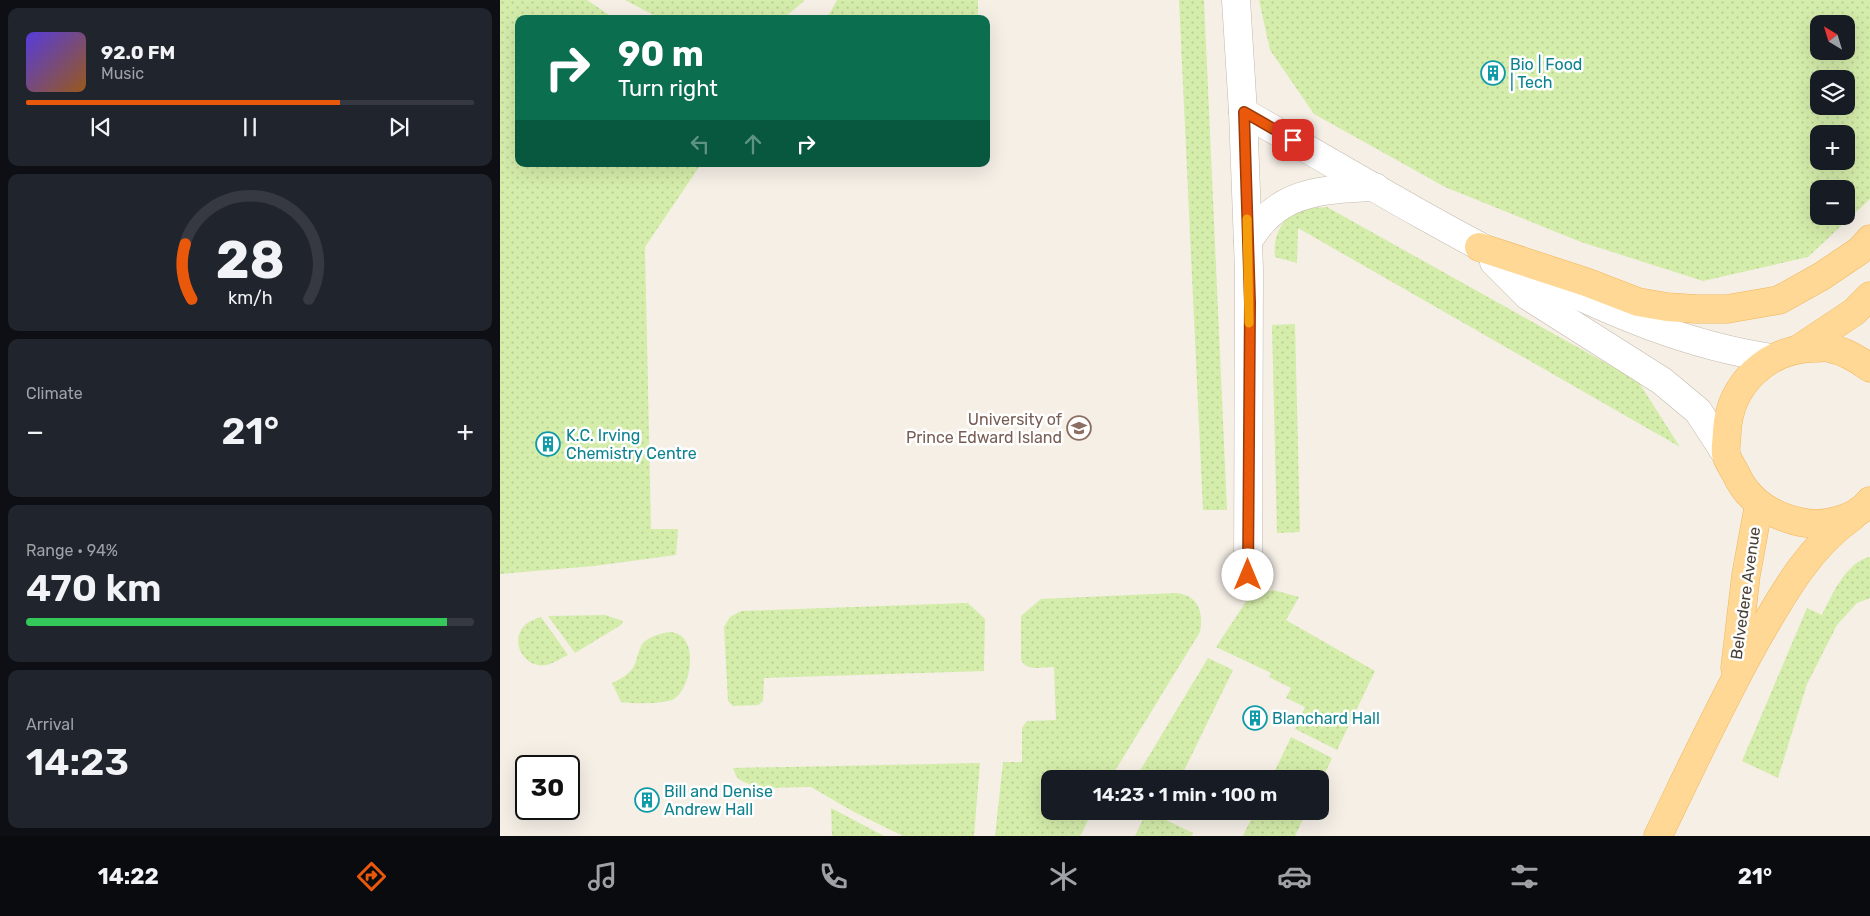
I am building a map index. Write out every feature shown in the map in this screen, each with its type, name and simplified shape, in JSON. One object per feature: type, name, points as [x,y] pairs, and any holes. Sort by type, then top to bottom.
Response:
[{"type":"main road","points":[[1479,247],[1586,282],[1638,302],[1677,308],[1727,309],[1779,300],[1822,276],[1859,251],[1870,239]]},
{"type":"main road","points":[[1866,506],[1838,521],[1810,524],[1783,518],[1759,504],[1741,485],[1726,454],[1728,416],[1734,399],[1749,376],[1772,358],[1800,348],[1854,312],[1870,296]]},
{"type":"main road","points":[[1800,348],[1829,348],[1857,358],[1870,368]]},
{"type":"main road","name":"Belvedere Avenue","points":[[1733,682],[1746,576],[1759,504]]},
{"type":"main road","name":"Belvedere Avenue","points":[[1658,836],[1733,682],[1796,573],[1818,545],[1866,506]]},
{"type":"street","points":[[1236,0],[1244,112],[1250,313],[1248,575]]},
{"type":"street","points":[[1244,112],[1479,247],[1576,295],[1662,331],[1738,353],[1772,358]]},
{"type":"street","points":[[1248,241],[1265,218],[1293,199],[1328,190],[1375,187]]},
{"type":"street","points":[[1479,247],[1528,296],[1662,381],[1698,411],[1726,454]]},
{"type":"green space","points":[[500,0],[587,0],[609,15],[515,15],[515,167],[699,167],[645,247],[651,529],[678,529],[676,555],[594,566],[500,574]]},
{"type":"green space","points":[[625,0],[805,0],[788,15],[653,15]]},
{"type":"green space","points":[[837,0],[978,0],[978,15],[828,15]]},
{"type":"green space","points":[[1179,0],[1204,0],[1227,510],[1203,510]]},
{"type":"green space","points":[[1259,0],[1870,0],[1870,199],[1855,213],[1855,180],[1810,180],[1810,225],[1842,225],[1808,257],[1703,281],[1581,242],[1445,187],[1314,114],[1270,50]]},
{"type":"green space","points":[[1327,207],[1638,381],[1680,447],[1298,228],[1297,263],[1275,257],[1277,236],[1287,218],[1302,209]]},
{"type":"green space","points":[[1295,324],[1300,532],[1277,533],[1272,325]]},
{"type":"green space","points":[[1870,557],[1870,598],[1857,603],[1837,625],[1807,684],[1778,778],[1742,761],[1807,608],[1822,615],[1835,589],[1847,572],[1854,565]]},
{"type":"green space","points":[[1273,590],[1299,597],[1286,620],[1375,671],[1337,750],[1295,729],[1305,707],[1286,698],[1291,688],[1269,677],[1271,673],[1216,647],[1249,597]]},
{"type":"green space","points":[[1184,594],[1190,597],[1198,606],[1201,618],[1200,632],[1116,770],[1041,770],[1041,820],[1088,820],[1080,836],[995,836],[1003,762],[1022,762],[1022,728],[1027,721],[1056,720],[1054,667],[1031,667],[1024,664],[1021,660],[1021,616],[1041,599]]},
{"type":"green space","points":[[968,603],[985,619],[984,671],[764,678],[763,701],[758,705],[733,706],[728,701],[724,627],[730,617],[741,611]]},
{"type":"green space","points":[[605,615],[623,621],[621,625],[575,653],[548,616]]},
{"type":"green space","points":[[541,617],[568,655],[547,665],[532,663],[526,659],[519,647],[518,640],[524,626],[530,621]]},
{"type":"green space","points":[[669,632],[679,635],[686,642],[689,652],[688,675],[679,695],[672,700],[661,702],[621,702],[612,683],[630,672],[641,646],[646,640]]},
{"type":"green space","points":[[1208,658],[1233,670],[1184,770],[1140,770]]},
{"type":"green space","points":[[1291,737],[1332,758],[1326,770],[1275,770]]},
{"type":"green space","points":[[980,763],[974,836],[903,836],[854,812],[811,787],[758,788],[740,780],[733,768]]},
{"type":"green space","points":[[831,808],[884,836],[832,836]]},
{"type":"green space","points":[[1143,820],[1166,820],[1193,833],[1191,836],[1135,836]]},
{"type":"green space","points":[[1251,820],[1303,820],[1295,836],[1243,836]]},
{"type":"slow traffic","points":[[1247,219],[1249,323]]},
{"type":"place","name":"Bio | Food | Tech","points":[[1493,73]]},
{"type":"place","name":"University of Prince Edward Island","points":[[1079,428]]},
{"type":"place","name":"K.C. Irving Chemistry Centre","points":[[548,444]]},
{"type":"place","name":"Blanchard Hall","points":[[1255,718]]},
{"type":"place","name":"Bill and Denise Andrew Hall","points":[[647,800]]},
{"type":"route","points":[[1248,575],[1250,303],[1244,112],[1293,140]]}]
